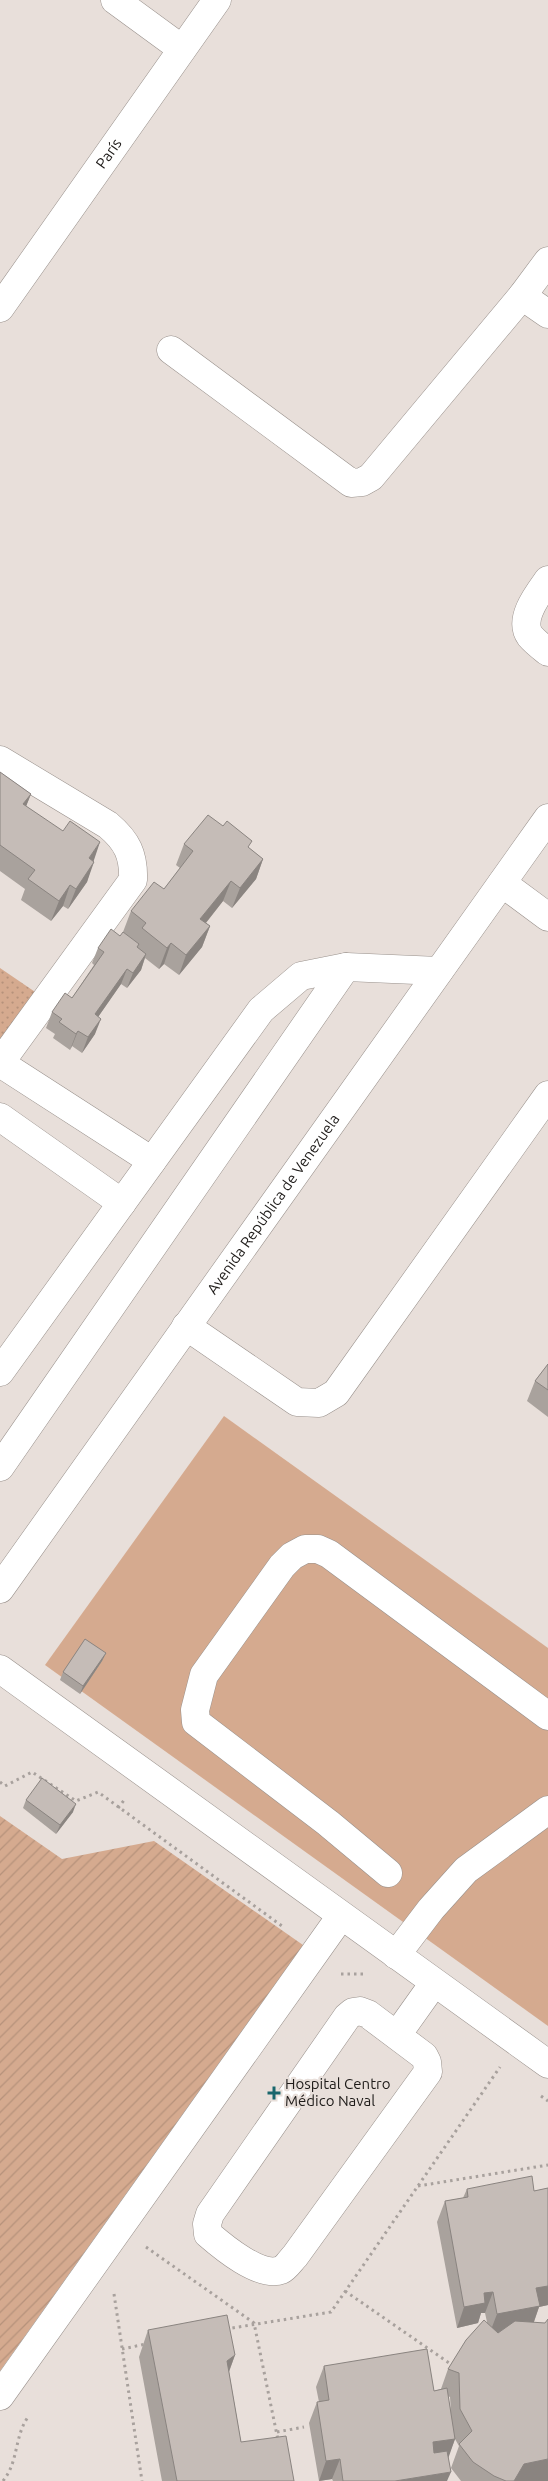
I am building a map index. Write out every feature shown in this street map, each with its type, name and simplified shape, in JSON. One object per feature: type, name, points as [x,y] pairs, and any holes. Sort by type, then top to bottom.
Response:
[{"type":"main road","points":[[115,0],[182,49]]},
{"type":"main road","name":"París","points":[[0,308],[217,0]]},
{"type":"main road","points":[[171,350],[351,483],[362,482],[370,477],[522,296],[548,261]]},
{"type":"main road","points":[[522,296],[548,314]]},
{"type":"main road","points":[[548,580],[538,594],[526,619],[530,636],[548,652]]},
{"type":"main road","points":[[0,760],[108,825],[120,835],[130,849],[134,864],[133,880],[0,1063],[152,1161]]},
{"type":"main road","name":"Avenida República de Venezuela","points":[[0,1590],[548,818]]},
{"type":"main road","points":[[502,883],[548,917]]},
{"type":"main road","points":[[0,1372],[260,1010],[301,976],[346,967],[439,971]]},
{"type":"main road","points":[[0,1467],[346,967]]},
{"type":"main road","points":[[186,1326],[297,1402],[319,1403],[336,1393],[548,1095]]},
{"type":"main road","points":[[0,1117],[122,1203]]},
{"type":"main road","points":[[388,1873],[328,1823],[196,1722],[196,1703],[204,1675],[277,1573],[292,1556],[305,1549],[318,1549],[329,1554],[548,1716]]},
{"type":"main road","points":[[0,1669],[548,2064]]},
{"type":"main road","points":[[396,1956],[431,1908],[466,1870],[548,1810]]},
{"type":"main road","points":[[0,2396],[341,1916]]},
{"type":"main road","points":[[397,2035],[434,1983]]},
{"type":"main road","points":[[353,2012],[368,2014],[397,2035],[424,2056],[428,2062],[428,2072],[295,2256],[282,2269],[269,2272],[258,2269],[208,2234],[207,2224],[210,2214],[346,2017],[353,2012]]},
{"type":"path","points":[[0,1782],[5,1786],[32,1772],[76,1801],[98,1792],[282,1926]]},
{"type":"path","points":[[418,2186],[548,2165]]},
{"type":"path","points":[[141,2244],[254,2323],[278,2442]]},
{"type":"path","points":[[345,2291],[452,2365]]},
{"type":"path","points":[[114,2292],[142,2481]]},
{"type":"path","points":[[277,2432],[304,2427]]},
{"type":"shaded area","points":[[0,968],[44,998],[0,1058]]},
{"type":"shaded area","points":[[224,1416],[548,1648],[548,2026],[45,1665]]},
{"type":"shaded area","points":[[0,1816],[62,1859],[154,1841],[303,1945],[0,2371]]},
{"type":"building","points":[[0,772],[31,794],[23,804],[63,831],[70,821],[100,842],[89,858],[94,862],[76,889],[70,885],[59,901],[28,879],[35,870],[0,845]]},
{"type":"building","points":[[208,815],[223,826],[227,821],[252,841],[248,847],[263,859],[240,888],[231,881],[200,919],[210,926],[186,955],[171,943],[167,948],[142,928],[146,923],[131,911],[154,882],[164,889],[193,851],[184,844]]},
{"type":"building","points":[[111,929],[120,936],[123,932],[139,944],[137,947],[146,954],[133,973],[127,969],[95,1014],[101,1019],[88,1037],[78,1031],[76,1034],[59,1022],[62,1019],[52,1012],[65,993],[72,998],[104,952],[98,948]]},
{"type":"building","points":[[548,1364],[548,1390],[535,1381]]},
{"type":"building","points":[[85,1639],[106,1653],[83,1686],[63,1672]]},
{"type":"building","points":[[42,1778],[76,1804],[60,1825],[26,1800]]},
{"type":"building","points":[[532,2176],[534,2191],[548,2188],[548,2286],[536,2288],[540,2306],[497,2314],[493,2292],[484,2293],[485,2303],[464,2307],[445,2201],[468,2197],[467,2189]]},
{"type":"building","points":[[227,2315],[235,2355],[227,2361],[241,2442],[286,2436],[294,2481],[177,2481],[148,2330]]},
{"type":"building","points":[[548,2319],[548,2459],[524,2464],[514,2481],[506,2481],[494,2476],[473,2462],[459,2444],[472,2431],[460,2409],[459,2373],[448,2369],[466,2340],[484,2320],[498,2333],[515,2321],[545,2323]]},
{"type":"building","points":[[427,2349],[434,2391],[447,2388],[455,2439],[433,2442],[434,2453],[447,2451],[451,2472],[395,2481],[343,2481],[340,2459],[326,2461],[317,2402],[329,2400],[324,2366]]},
{"type":"place","name":"Hospital Centro Médico Naval","points":[[274,2093]]}]
